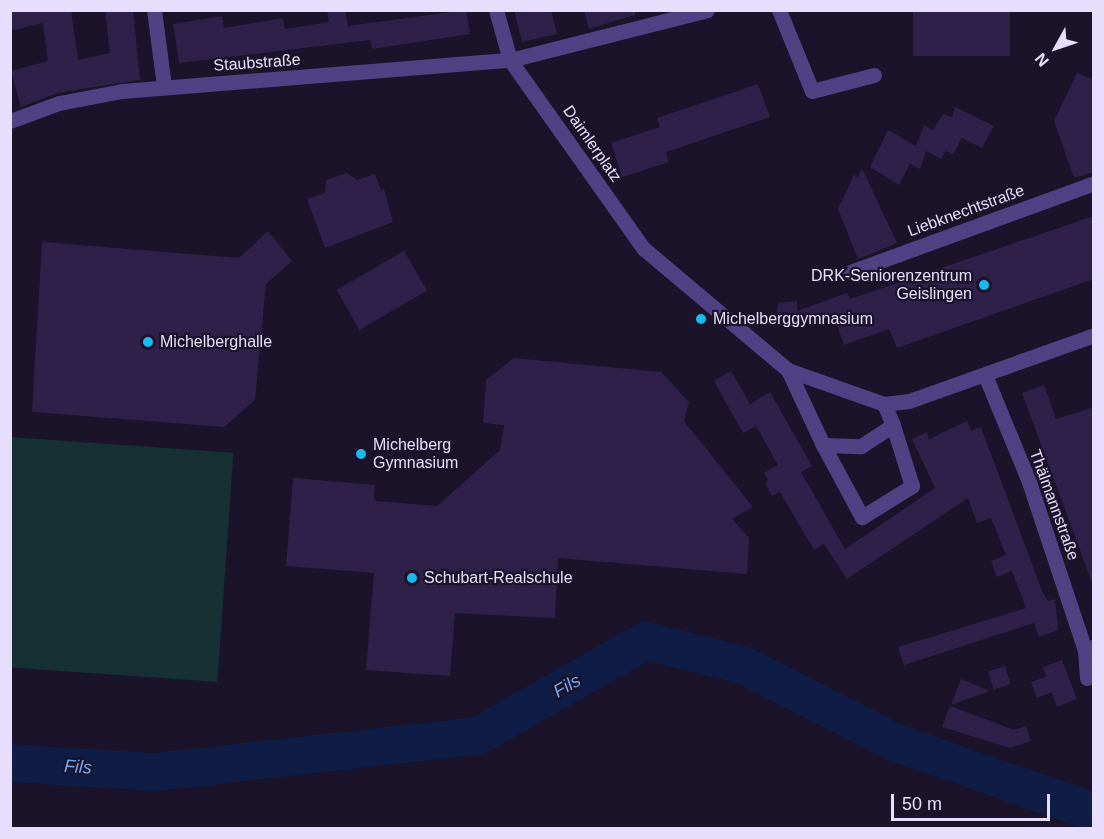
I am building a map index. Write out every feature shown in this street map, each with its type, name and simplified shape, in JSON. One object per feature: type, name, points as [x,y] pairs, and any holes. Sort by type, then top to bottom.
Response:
[{"type":"street","points":[[154,10],[164,86]]},
{"type":"street","name":"Daimlerplatz","points":[[496,10],[510,60],[643,248],[788,370]]},
{"type":"street","points":[[510,60],[669,16],[707,10]]},
{"type":"street","points":[[779,10],[812,91],[874,75]]},
{"type":"street","name":"Staubstraße","points":[[10,121],[59,103],[164,86],[510,60]]},
{"type":"street","name":"Liebknechtstraße","points":[[850,272],[1094,183]]},
{"type":"street","points":[[788,370],[884,404],[909,401],[1094,334]]},
{"type":"street","points":[[788,370],[823,445],[862,517],[912,486],[884,404]]},
{"type":"street","name":"Thälmannstraße","points":[[985,375],[1029,482],[1089,648],[1087,678]]},
{"type":"street","points":[[823,445],[861,446],[893,425]]},
{"type":"green space","points":[[10,437],[233,453],[217,682],[10,668]]},
{"type":"building","points":[[10,10],[71,10],[78,60],[110,53],[105,10],[133,10],[140,80],[57,93],[21,107],[11,71],[48,61],[43,23],[10,31]]},
{"type":"building","points":[[327,10],[345,10],[348,26],[466,10],[470,34],[372,49],[370,40],[179,63],[173,24],[222,16],[224,28],[283,18],[285,29],[329,22]]},
{"type":"building","points":[[514,10],[551,10],[557,34],[522,42]]},
{"type":"building","points":[[584,10],[635,10],[635,15],[589,29]]},
{"type":"building","points":[[913,10],[1010,10],[1010,56],[913,56]]},
{"type":"building","points":[[1077,73],[1094,80],[1094,172],[1074,178],[1054,121]]},
{"type":"building","points":[[758,84],[770,117],[666,152],[669,162],[622,177],[611,143],[660,127],[657,118]]},
{"type":"building","points":[[955,107],[994,126],[982,148],[962,138],[953,154],[946,151],[941,159],[926,151],[920,169],[910,164],[899,185],[870,167],[888,130],[916,146],[924,125],[933,130],[943,114],[952,117]]},
{"type":"building","points":[[862,168],[897,243],[858,259],[838,209],[854,175],[858,177]]},
{"type":"building","points":[[347,173],[357,180],[375,174],[381,190],[384,189],[393,222],[325,248],[307,199],[325,193],[326,180]]},
{"type":"building","name":"DRK-Seniorenzentrum Geislingen","points":[[1094,216],[1094,279],[897,348],[889,329],[844,345],[835,320],[775,324],[778,303],[797,301],[797,311],[847,293],[850,299]]},
{"type":"building","name":"Michelberghalle","points":[[268,231],[292,261],[266,284],[255,400],[224,427],[32,412],[42,242],[239,258]]},
{"type":"building","points":[[404,251],[427,291],[359,330],[336,290]]},
{"type":"building","name":"Michelberg Gymnasium","points":[[514,358],[661,372],[689,402],[684,421],[753,507],[732,519],[749,538],[747,574],[558,558],[555,618],[455,613],[450,676],[366,670],[374,573],[286,566],[293,478],[375,485],[374,501],[437,506],[500,450],[504,425],[483,423],[486,380]]},
{"type":"building","points":[[731,371],[750,404],[770,392],[812,466],[801,472],[845,549],[935,488],[912,439],[927,432],[929,439],[967,421],[971,431],[981,427],[1042,591],[1048,601],[1055,599],[1058,630],[1039,637],[1034,623],[904,665],[898,647],[1026,608],[1012,571],[997,577],[991,561],[1006,555],[991,518],[977,523],[968,498],[847,579],[824,544],[814,550],[780,492],[772,496],[765,483],[768,480],[764,473],[778,465],[756,426],[743,433],[714,381]]},
{"type":"building","points":[[1044,385],[1056,419],[1094,407],[1094,588],[1022,393]]},
{"type":"building","points":[[1062,660],[1077,699],[1057,707],[1052,692],[1037,698],[1031,682],[1046,677],[1043,667]]},
{"type":"building","points":[[1005,666],[1011,684],[994,690],[988,672]]},
{"type":"building","points":[[961,679],[990,691],[951,705]]},
{"type":"building","points":[[950,706],[1014,730],[1026,726],[1031,741],[1010,748],[942,727]]},
{"type":"waterway","name":"Fils","points":[[10,763],[155,772],[478,736],[645,641],[743,665],[896,743],[1094,812]]},
{"type":"place","name":"DRK-Seniorenzentrum Geislingen","points":[[984,285]]},
{"type":"place","name":"Michelberggymnasium","points":[[701,319]]},
{"type":"place","name":"Michelberghalle","points":[[148,342]]},
{"type":"place","name":"Michelberg Gymnasium","points":[[361,454]]},
{"type":"place","name":"Schubart-Realschule","points":[[412,578]]}]
